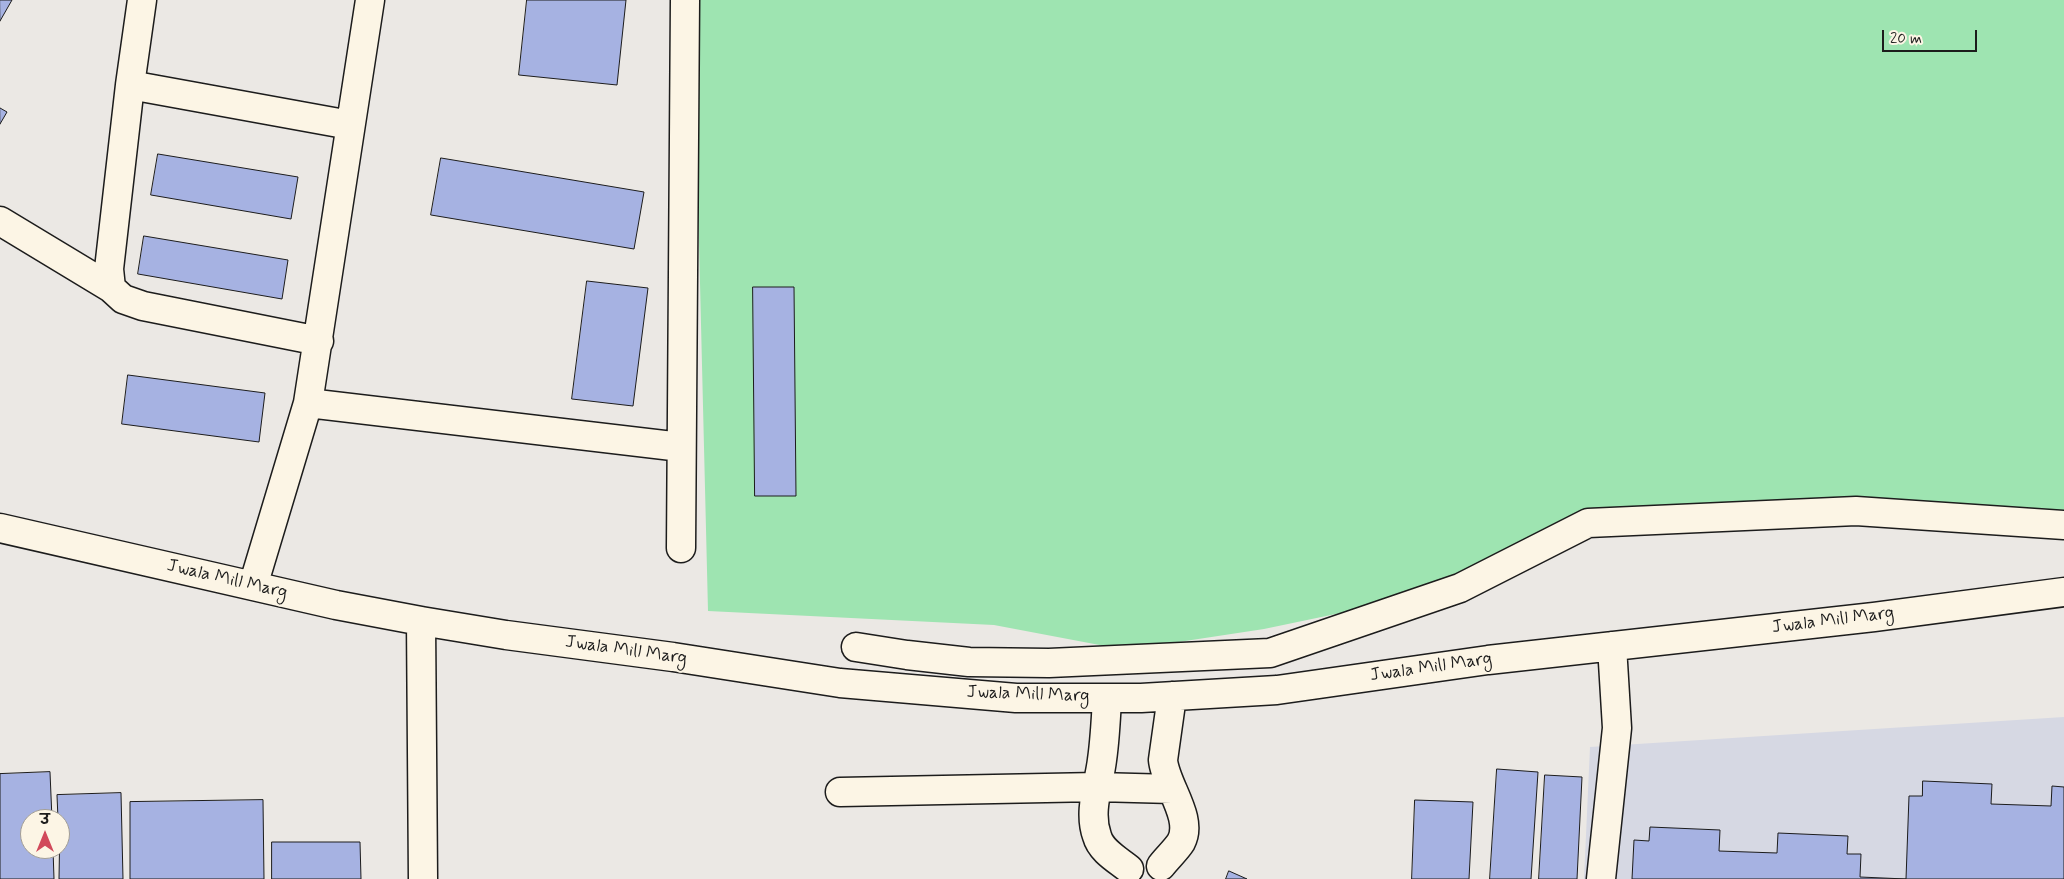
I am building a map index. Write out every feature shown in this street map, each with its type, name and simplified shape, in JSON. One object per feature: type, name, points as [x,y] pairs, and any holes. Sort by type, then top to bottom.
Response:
[{"type":"street","points":[[111,288],[109,270],[130,85],[142,0]]},
{"type":"street","points":[[253,586],[308,403],[370,0]]},
{"type":"street","points":[[681,548],[685,0]]},
{"type":"street","points":[[130,85],[350,125]]},
{"type":"street","points":[[0,221],[111,288],[123,299],[143,306],[319,341]]},
{"type":"street","points":[[308,403],[681,447]]},
{"type":"street","points":[[856,647],[969,662],[1049,663],[1270,653],[1460,588],[1588,522],[1856,512],[2064,525]]},
{"type":"street","name":"Jwala Mill Marg","points":[[0,528],[253,586],[421,621],[840,683],[1016,698],[1107,698],[1276,690],[1488,660],[1874,617],[2064,592]]},
{"type":"street","points":[[421,621],[423,879]]},
{"type":"street","points":[[1600,879],[1617,728],[1612,646]]},
{"type":"street","points":[[1107,698],[1102,760],[1094,820],[1097,838],[1127,874],[1138,862],[1148,860],[1164,872],[1181,842],[1184,831],[1178,800],[1164,770],[1163,760],[1172,696]]},
{"type":"street","points":[[840,792],[1097,787],[1172,789]]},
{"type":"shaded area","points":[[2064,717],[2064,879],[1584,879],[1590,747]]},
{"type":"green space","points":[[697,0],[2064,0],[2064,525],[1588,523],[1460,588],[1264,629],[1126,650],[994,625],[708,611],[697,160]]},
{"type":"building","points":[[0,0],[12,0],[0,21]]},
{"type":"building","points":[[527,0],[626,0],[617,85],[519,75]]},
{"type":"building","points":[[0,108],[7,112],[0,124]]},
{"type":"building","points":[[158,154],[298,177],[291,219],[151,195]]},
{"type":"building","points":[[441,158],[644,192],[634,249],[431,215]]},
{"type":"building","points":[[144,236],[288,260],[282,299],[138,274]]},
{"type":"building","points":[[587,281],[648,288],[633,406],[572,399]]},
{"type":"building","points":[[753,287],[794,287],[796,496],[755,496]]},
{"type":"building","points":[[128,375],[265,393],[259,442],[122,424]]},
{"type":"building","points":[[1497,769],[1538,772],[1531,879],[1490,879]]},
{"type":"building","points":[[50,772],[52,809],[20,809],[20,859],[53,859],[54,879],[0,879],[0,774]]},
{"type":"building","points":[[1545,775],[1582,777],[1577,879],[1539,879]]},
{"type":"building","points":[[1923,781],[1992,784],[1991,804],[2051,806],[2052,786],[2064,787],[2064,879],[1906,879],[1909,796],[1922,796]]},
{"type":"building","points":[[121,793],[123,879],[59,879],[59,859],[70,859],[70,809],[58,809],[57,795]]},
{"type":"building","points":[[263,800],[264,879],[130,879],[130,802]]},
{"type":"building","points":[[1415,800],[1473,802],[1469,879],[1412,879]]},
{"type":"building","points":[[1650,827],[1720,830],[1719,851],[1777,853],[1778,833],[1848,836],[1847,854],[1861,854],[1860,877],[1906,879],[1632,879],[1634,840],[1649,841]]},
{"type":"building","points":[[272,842],[360,842],[361,879],[272,879]]},
{"type":"building","points":[[1229,871],[1247,879],[1226,879]]}]
